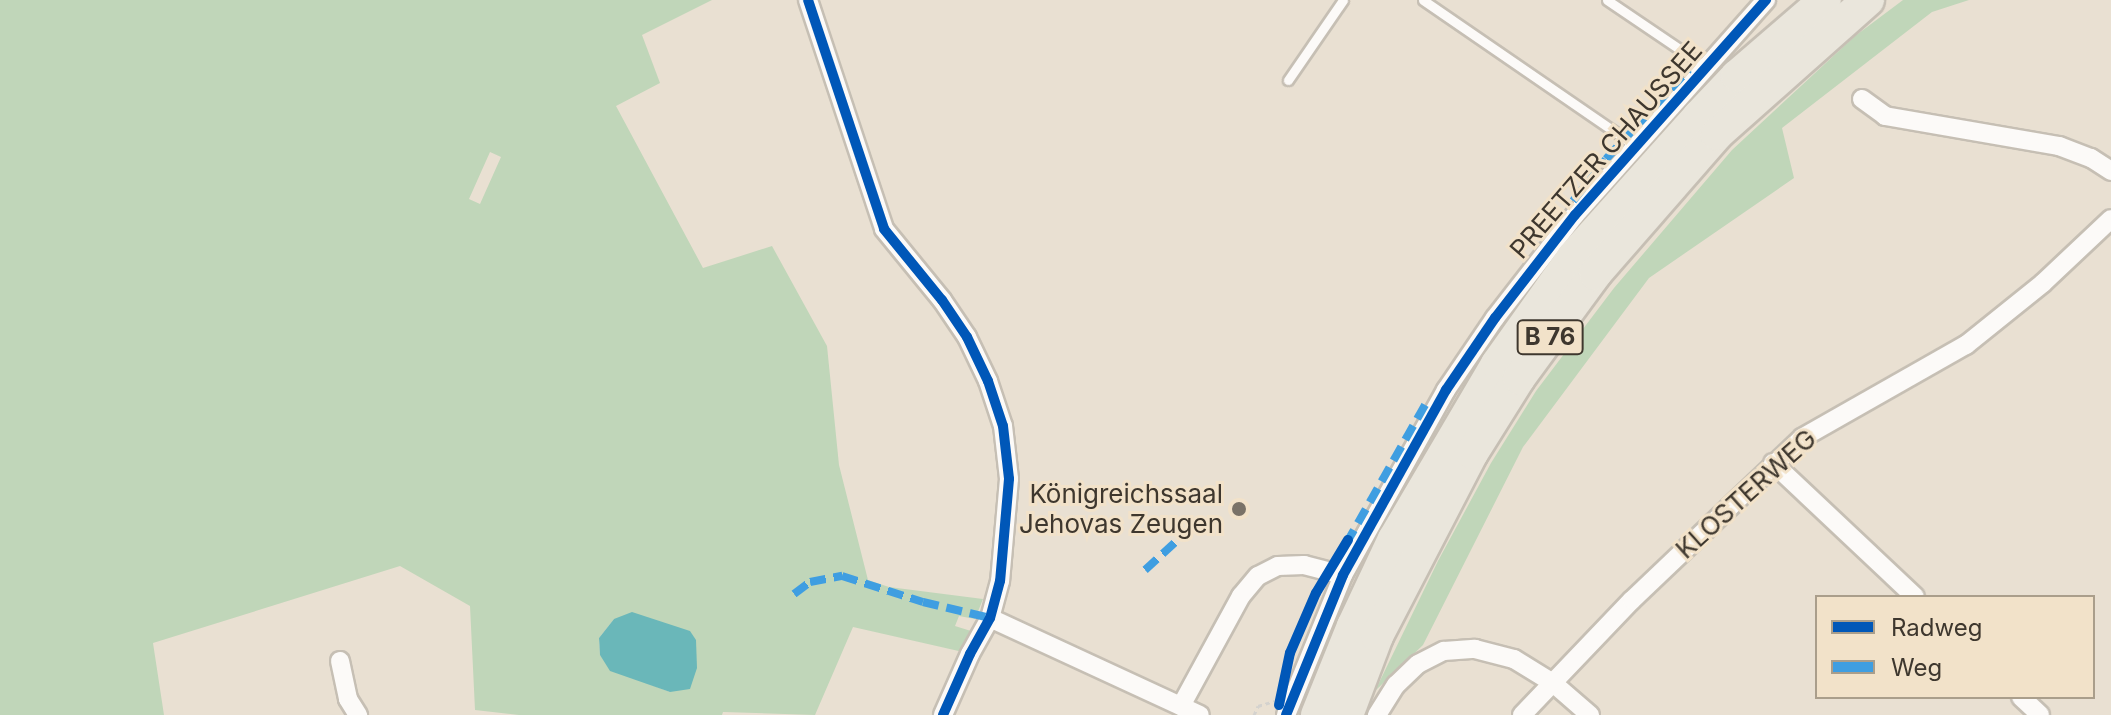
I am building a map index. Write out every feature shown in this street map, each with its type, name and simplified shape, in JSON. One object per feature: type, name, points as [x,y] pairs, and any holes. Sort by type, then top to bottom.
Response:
[{"type":"highway","name":"PREETZER CHAUSSEE","points":[[1317,715],[1394,539],[1497,364],[1573,257],[1737,76],[1825,0]]},
{"type":"highway","name":"B 76","points":[[1347,715],[1377,636],[1417,552],[1472,453],[1528,367],[1595,274],[1717,134],[1868,0]]},
{"type":"street","points":[[808,0],[884,229],[967,337],[988,381],[1003,426],[1009,479],[1000,581],[990,618],[943,715]]},
{"type":"street","name":"PREETZER CHAUSSEE","points":[[1284,707],[1343,575],[1446,390],[1535,264],[1634,145],[1766,0]]},
{"type":"street","points":[[1862,99],[1885,116],[2059,146],[2091,158],[2111,171]]},
{"type":"street","name":"KLOSTERWEG","points":[[1522,715],[1773,463],[1802,438],[1966,345],[2032,292],[2111,219]]},
{"type":"street","points":[[1773,463],[1913,595]]},
{"type":"street","points":[[1181,706],[1241,596],[1258,576],[1278,566],[1304,565],[1343,575]]},
{"type":"street","points":[[990,618],[1200,715]]},
{"type":"street","points":[[1377,715],[1404,675],[1430,655],[1444,651],[1491,650],[1514,659],[1553,683],[1590,715]]},
{"type":"street","points":[[340,661],[348,699],[358,715]]},
{"type":"street","points":[[2023,699],[2040,715]]},
{"type":"lane","points":[[1288,80],[1343,0]]},
{"type":"lane","points":[[1423,0],[1634,145]]},
{"type":"lane","points":[[1607,0],[1706,67]]},
{"type":"path","points":[[1254,715],[1258,706],[1284,707]]},
{"type":"green space","points":[[0,0],[712,0],[642,35],[660,83],[616,106],[703,268],[772,246],[827,346],[839,465],[868,580],[889,587],[983,599],[975,619],[959,616],[955,626],[971,631],[963,652],[853,627],[815,715],[723,712],[722,715],[519,715],[475,710],[470,606],[400,566],[153,643],[164,715],[0,715]],"holes":[[[490,152],[501,157],[480,204],[469,199]],[[614,619],[670,692],[649,684],[600,655],[599,638]]]},
{"type":"green space","points":[[1903,0],[1969,0],[1932,12],[1782,128],[1794,178],[1649,278],[1523,447],[1423,645],[1375,691],[1438,561],[1491,463],[1536,391],[1614,288],[1732,150],[1855,36]]},
{"type":"water","points":[[632,612],[690,631],[696,640],[697,668],[690,689],[670,692],[610,671],[600,655],[599,638],[614,619]]},
{"type":"marked path","points":[[1573,201],[1606,159],[1689,69]]},
{"type":"marked path","points":[[1346,544],[1429,398]]},
{"type":"marked path","points":[[1145,570],[1195,524]]},
{"type":"marked path","points":[[794,594],[810,582],[842,576],[923,602],[990,618]]},
{"type":"cycle path","points":[[808,0],[884,229],[942,300],[967,337],[988,381],[1003,426],[1009,479],[1000,581],[990,618],[943,715]]},
{"type":"cycle path","points":[[1286,715],[1343,575],[1446,390],[1495,318],[1575,215],[1766,0]]},
{"type":"cycle path","points":[[1279,705],[1290,653],[1316,593],[1348,540]]},
{"type":"place","name":"Königreichssaal Jehovas Zeugen","points":[[1239,509]]}]
